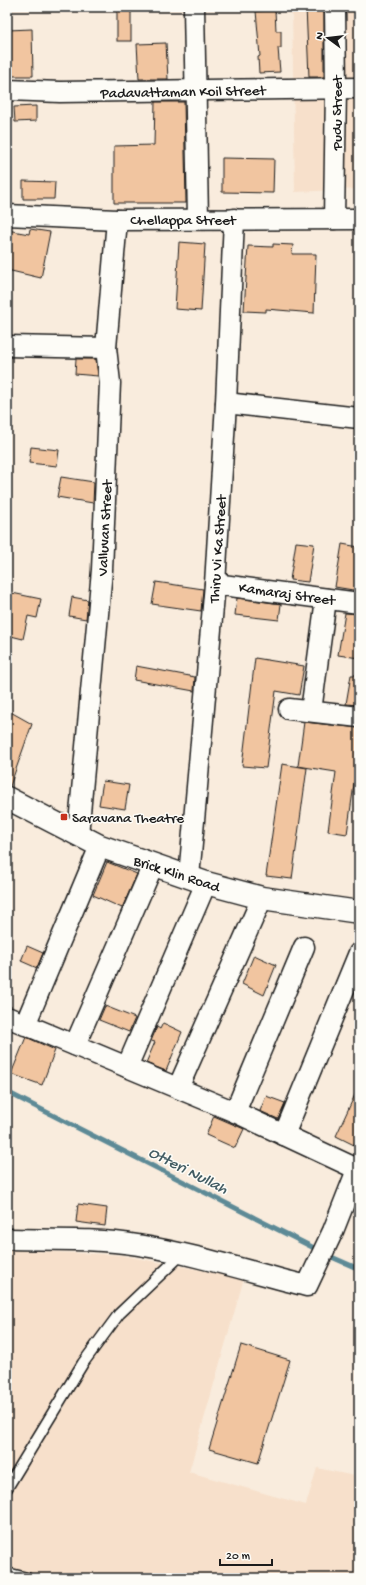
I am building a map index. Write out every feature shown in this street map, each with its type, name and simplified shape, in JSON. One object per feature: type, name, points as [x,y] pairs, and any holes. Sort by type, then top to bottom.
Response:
[{"type":"main road","name":"Brick Klin Road","points":[[7,798],[100,846],[198,880],[262,898],[321,905],[359,912]]},
{"type":"street","points":[[194,7],[198,219]]},
{"type":"street","name":"Pudu Street","points":[[334,219],[336,88],[335,7]]},
{"type":"street","name":"Padavattaman Koil Street","points":[[7,90],[60,92],[359,88]]},
{"type":"street","name":"Chellappa Street","points":[[7,215],[117,220],[359,219]]},
{"type":"street","name":"Thiru Vi Ka Street","points":[[127,1068],[198,880],[226,402],[234,219]]},
{"type":"street","name":"Valluvan Street","points":[[78,835],[102,570],[110,383],[106,348],[117,220]]},
{"type":"street","points":[[7,346],[106,348]]},
{"type":"street","points":[[226,402],[359,418]]},
{"type":"street","name":"Kamaraj Street","points":[[215,584],[359,603]]},
{"type":"street","points":[[311,711],[326,599]]},
{"type":"street","points":[[289,709],[359,718]]},
{"type":"street","points":[[25,1025],[100,846]]},
{"type":"street","points":[[75,1045],[153,865]]},
{"type":"street","points":[[178,1088],[262,898]]},
{"type":"street","points":[[235,1112],[304,947]]},
{"type":"street","points":[[284,1135],[359,953]]},
{"type":"street","points":[[7,1017],[235,1112],[284,1135],[357,1174],[333,1232],[307,1286],[182,1254],[137,1245],[90,1241],[7,1239]]},
{"type":"lane","points":[[7,1488],[83,1363],[119,1314],[182,1254]]},
{"type":"lane","points":[[7,1573],[27,1578]]},
{"type":"shaded area","points":[[292,7],[359,7],[359,189],[295,192]]},
{"type":"shaded area","points":[[7,1250],[119,1255],[244,1278],[189,1472],[306,1505],[317,1468],[359,1477],[359,1578],[7,1578]]},
{"type":"building","points":[[117,7],[131,7],[131,41],[117,41]]},
{"type":"building","points":[[306,7],[324,7],[324,77],[309,77]]},
{"type":"building","points":[[275,10],[276,31],[281,31],[281,48],[278,48],[280,72],[259,73],[258,57],[260,56],[256,11]]},
{"type":"building","points":[[32,29],[33,76],[10,76],[8,30]]},
{"type":"building","points":[[166,43],[168,79],[139,79],[137,44]]},
{"type":"building","points":[[155,102],[184,102],[186,203],[114,203],[114,146],[154,145]]},
{"type":"building","points":[[36,106],[36,121],[15,122],[14,107]]},
{"type":"building","points":[[222,158],[274,159],[273,193],[222,192]]},
{"type":"building","points":[[23,181],[55,182],[54,199],[23,199]]},
{"type":"building","points":[[30,229],[50,232],[41,278],[7,270],[7,230],[29,234]]},
{"type":"building","points":[[179,242],[205,244],[201,311],[175,309]]},
{"type":"building","points":[[273,244],[293,245],[292,254],[316,254],[314,313],[266,309],[266,312],[244,311],[248,246],[273,247]]},
{"type":"building","points":[[76,359],[96,359],[98,376],[75,374]]},
{"type":"building","points":[[31,447],[59,450],[57,466],[29,463]]},
{"type":"building","points":[[61,477],[94,482],[93,503],[57,497]]},
{"type":"building","points":[[296,542],[314,544],[308,582],[290,580]]},
{"type":"building","points":[[342,544],[359,547],[359,591],[335,587]]},
{"type":"building","points":[[156,582],[203,589],[201,611],[152,604]]},
{"type":"building","points":[[7,592],[41,599],[37,618],[28,616],[23,639],[7,635]]},
{"type":"building","points":[[72,597],[88,600],[86,619],[69,616]]},
{"type":"building","points":[[237,598],[281,604],[279,620],[235,615]]},
{"type":"building","points":[[345,613],[359,614],[359,658],[338,655]]},
{"type":"building","points":[[255,658],[304,666],[299,695],[276,691],[266,768],[242,766]]},
{"type":"building","points":[[136,666],[195,677],[194,691],[134,680]]},
{"type":"building","points":[[351,675],[359,675],[359,705],[346,704]]},
{"type":"building","points":[[7,710],[32,724],[10,786],[7,786]]},
{"type":"building","points":[[304,722],[359,728],[359,771],[356,770],[347,834],[328,831],[336,772],[298,766]]},
{"type":"building","points":[[282,764],[307,768],[292,879],[266,876]]},
{"type":"building","points":[[103,781],[129,785],[125,809],[99,805]]},
{"type":"building","points":[[107,862],[137,874],[122,908],[93,895]]},
{"type":"building","points":[[27,946],[43,953],[37,968],[21,961]]},
{"type":"building","points":[[254,955],[276,965],[264,995],[242,984]]},
{"type":"building","points":[[105,1006],[135,1018],[129,1032],[99,1020]]},
{"type":"building","points":[[163,1023],[182,1032],[166,1071],[146,1063],[155,1042],[151,1041],[157,1027],[160,1029]]},
{"type":"building","points":[[26,1037],[55,1050],[42,1085],[11,1074]]},
{"type":"building","points":[[359,1086],[359,1135],[354,1145],[336,1136]]},
{"type":"building","points":[[266,1096],[285,1103],[278,1119],[260,1111]]},
{"type":"building","points":[[214,1116],[244,1129],[235,1148],[206,1135]]},
{"type":"building","points":[[78,1204],[107,1208],[105,1226],[76,1222]]},
{"type":"building","points":[[241,1345],[290,1360],[258,1463],[209,1449]]},
{"type":"waterway","name":"Otteri Nullah","points":[[7,1092],[320,1251]]},
{"type":"waterway","name":"Otteri Nullah","points":[[327,1255],[359,1269]]},
{"type":"place","name":"Saravana Theatre","points":[[64,817]]}]
